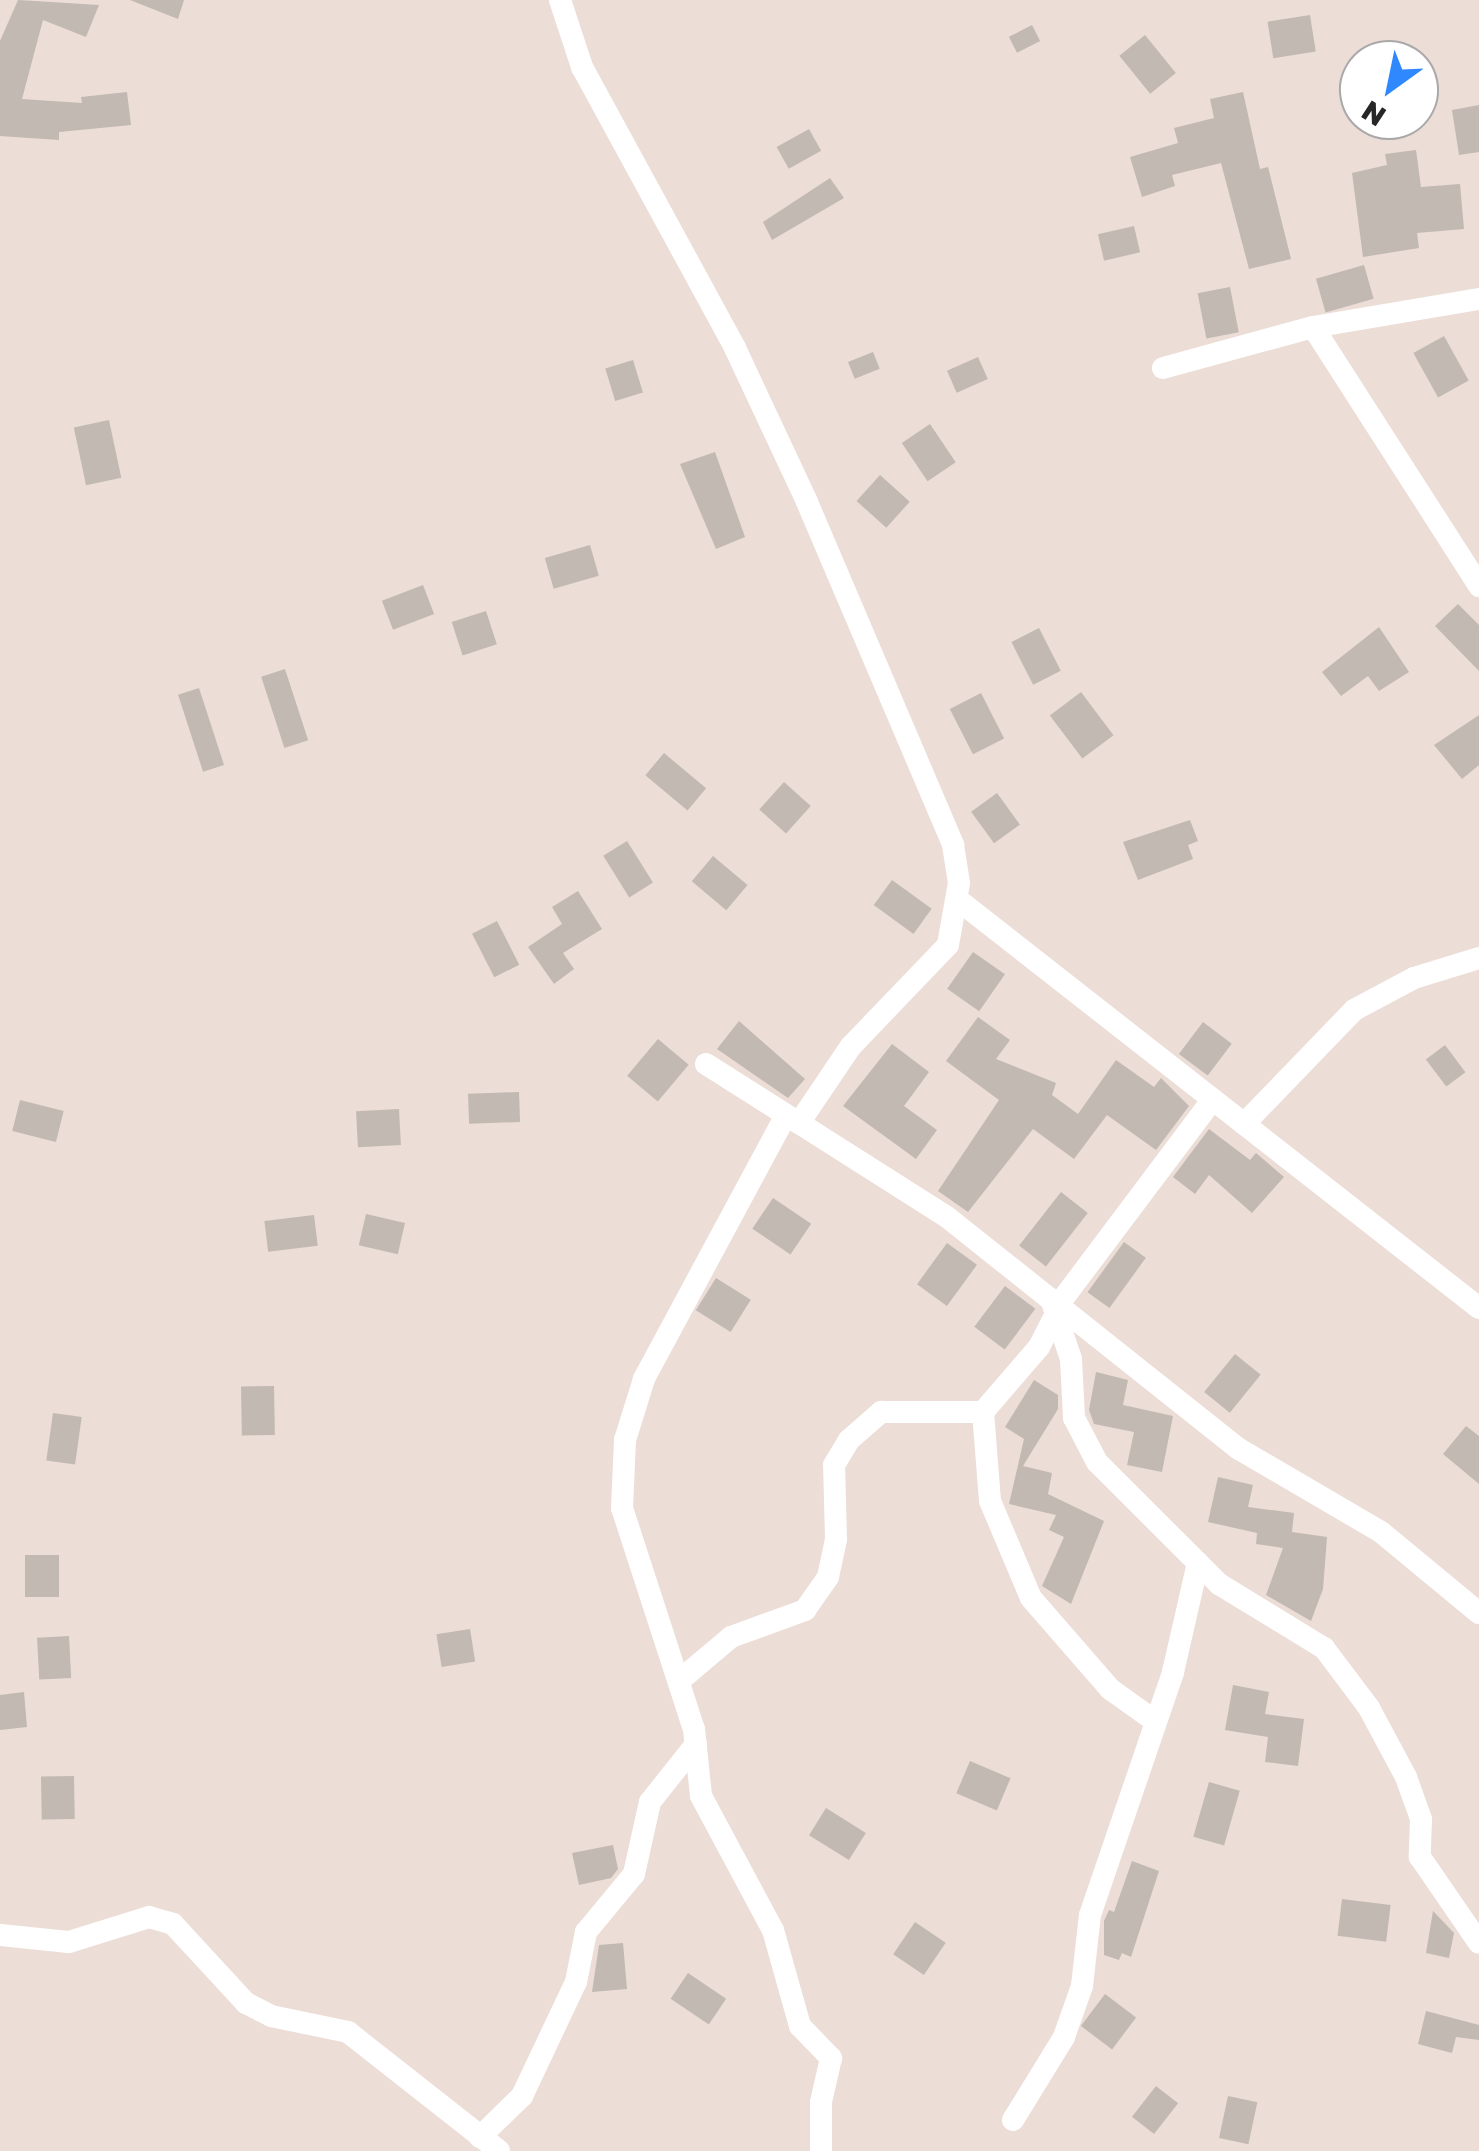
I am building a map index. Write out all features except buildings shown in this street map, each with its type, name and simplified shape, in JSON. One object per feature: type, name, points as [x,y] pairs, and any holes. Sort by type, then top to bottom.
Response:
[{"type":"street","points":[[560,0],[582,67],[735,348],[807,502],[938,803],[952,844],[957,900],[948,945],[851,1046],[792,1119],[652,1362],[625,1440],[622,1508],[680,1680],[696,1744],[701,1796],[773,1930],[800,2026],[831,2058],[821,2102],[821,2151]]},
{"type":"street","points":[[1162,368],[1313,327],[1479,299]]},
{"type":"street","points":[[1313,327],[1479,586]]},
{"type":"street","points":[[957,900],[1479,1308]]},
{"type":"street","points":[[1244,1124],[1354,1010],[1414,978],[1479,958]]},
{"type":"street","points":[[706,1064],[948,1217],[1239,1449],[1381,1532],[1479,1613]]},
{"type":"street","points":[[1155,1721],[1110,1689],[1031,1598],[990,1502],[984,1412],[1039,1347],[1056,1306],[1212,1099]]},
{"type":"street","points":[[1056,1306],[1071,1359],[1074,1418],[1097,1462],[1219,1584],[1324,1648],[1368,1708],[1421,1819],[1420,1858],[1479,1943]]},
{"type":"street","points":[[680,1680],[732,1637],[805,1610],[828,1577],[836,1539],[834,1465],[849,1440],[881,1412],[984,1412]]},
{"type":"street","points":[[1012,2120],[1064,2037],[1082,1986],[1090,1914],[1155,1721],[1198,1563]]},
{"type":"street","points":[[0,1935],[69,1942],[149,1918],[173,1924],[246,2002],[272,2016],[348,2032],[490,2144],[522,2096],[576,1982],[586,1932],[634,1874],[650,1802],[696,1744]]}]
